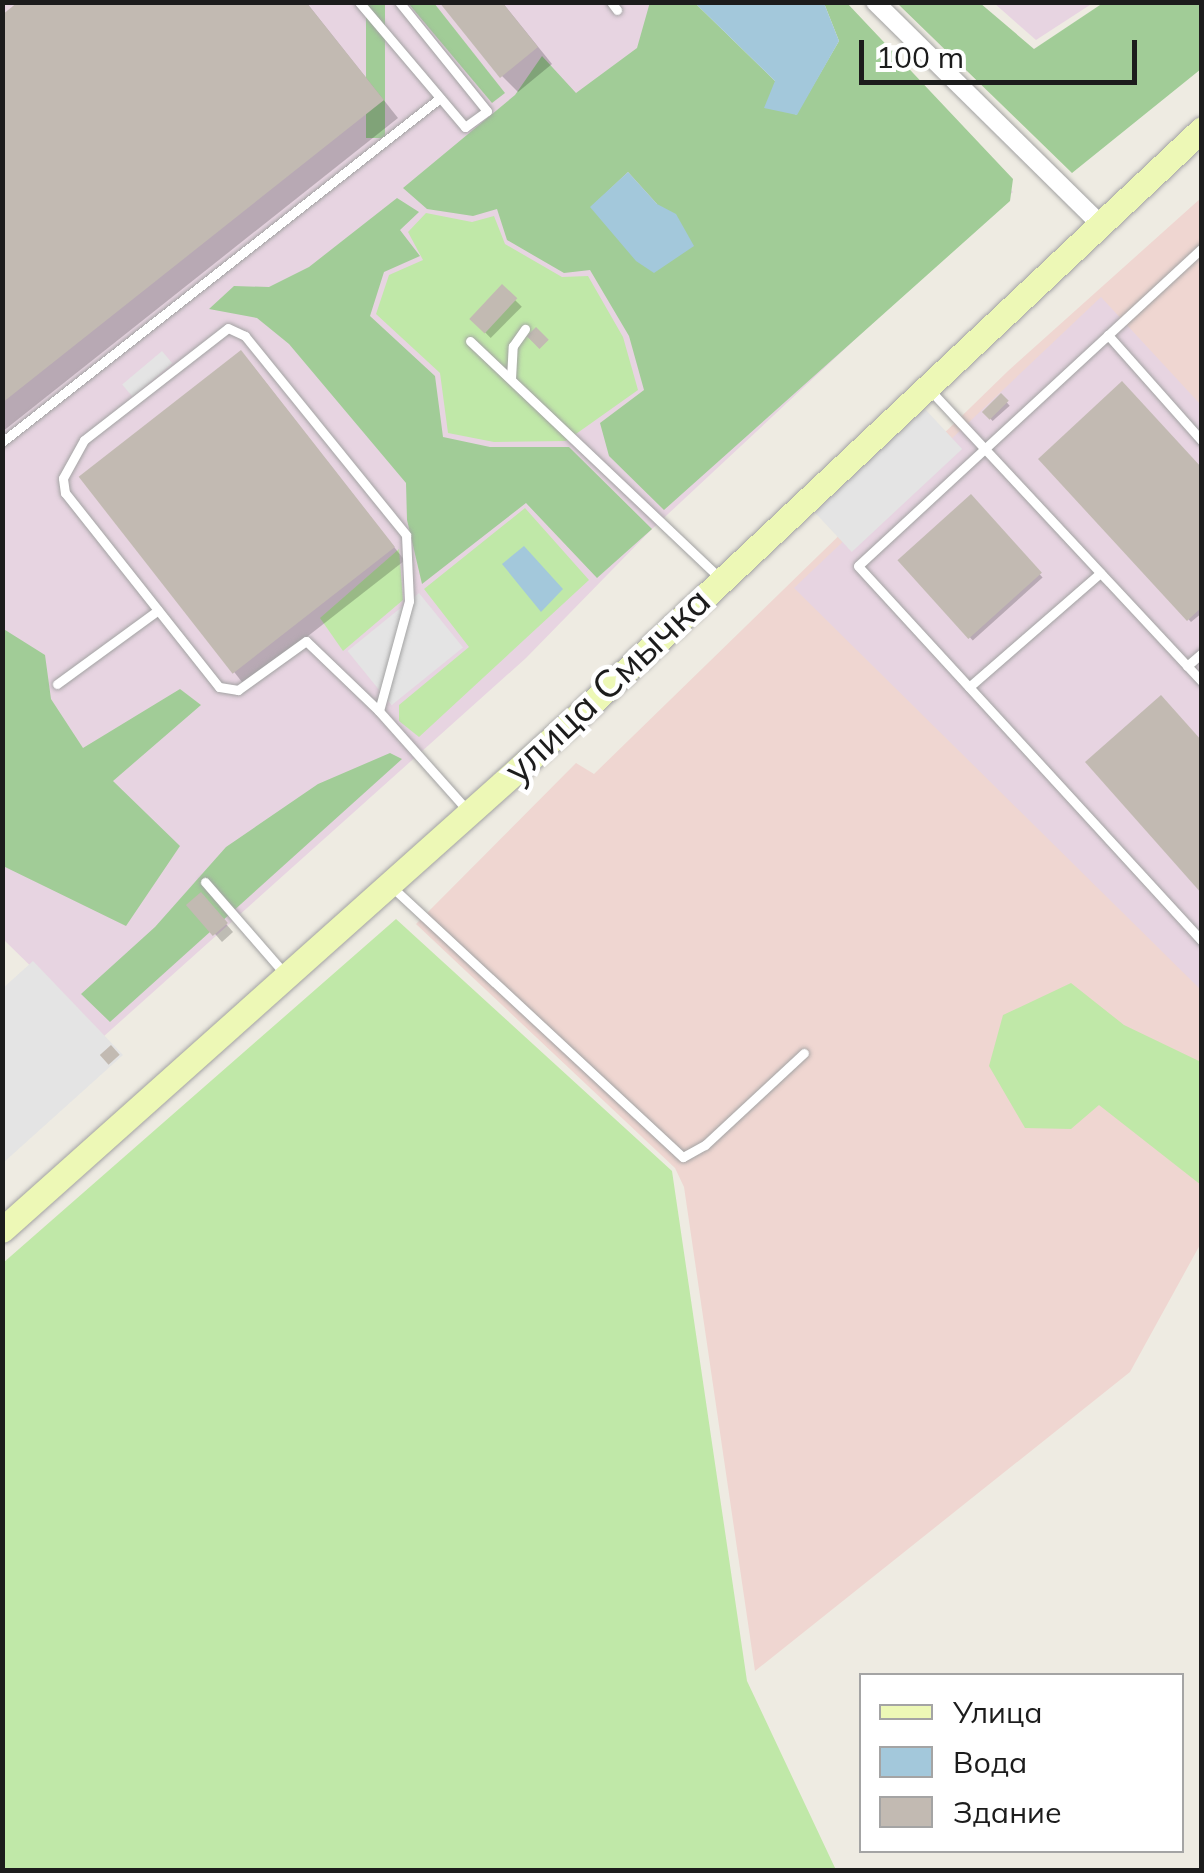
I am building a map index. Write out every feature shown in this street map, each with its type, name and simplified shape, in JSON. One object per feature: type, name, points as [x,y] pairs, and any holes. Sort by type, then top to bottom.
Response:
[{"type":"street","points":[[875,2],[1099,224]]},
{"type":"street","name":"улица Смычка","points":[[2,1230],[470,813],[1202,128]]},
{"type":"lane","points":[[360,2],[465,127],[487,111],[399,2]]},
{"type":"lane","points":[[2,442],[440,98]]},
{"type":"lane","points":[[1202,248],[858,566],[1202,941]]},
{"type":"lane","points":[[379,712],[410,601],[406,536],[245,336],[228,328],[84,440],[63,478],[65,493],[219,687],[238,690],[306,641],[379,712],[470,813]]},
{"type":"lane","points":[[511,379],[513,346],[524,329]]},
{"type":"lane","points":[[1108,335],[1202,441]]},
{"type":"lane","points":[[470,340],[720,578]]},
{"type":"lane","points":[[928,387],[1202,682]]},
{"type":"lane","points":[[969,687],[1100,573]]},
{"type":"lane","points":[[57,684],[158,610]]},
{"type":"lane","points":[[1187,666],[1202,653]]},
{"type":"lane","points":[[205,882],[287,976]]},
{"type":"lane","points":[[390,886],[682,1157],[706,1146],[804,1053]]},
{"type":"shaded area","points":[[2,3],[657,3],[748,108],[808,122],[882,57],[1013,192],[652,529],[526,658],[103,1037],[3,939]]},
{"type":"shaded area","points":[[994,3],[1093,3],[1036,40]]},
{"type":"shaded area","points":[[1201,198],[1201,1243],[1130,1372],[755,1671],[684,1187],[675,1168],[416,924],[576,763],[594,774],[1008,371]]},
{"type":"shaded area","points":[[1101,297],[1201,405],[1201,990],[794,588]]},
{"type":"shaded area","points":[[162,351],[172,363],[132,397],[122,384]]},
{"type":"shaded area","points":[[924,408],[962,449],[852,552],[814,511]]},
{"type":"shaded area","points":[[419,593],[463,647],[392,705],[348,651]]},
{"type":"shaded area","points":[[33,961],[123,1055],[3,1163],[2,989]]},
{"type":"green space","points":[[650,2],[695,3],[775,81],[796,115],[839,41],[824,3],[847,3],[1013,179],[1010,201],[664,510],[609,456],[600,423],[644,390],[629,336],[590,270],[564,273],[507,240],[497,209],[473,216],[427,209],[403,188],[515,95],[542,56],[576,93],[637,48]],"holes":[[[628,172],[657,204],[591,207]]]},
{"type":"green space","points":[[366,3],[385,3],[385,138],[366,138]]},
{"type":"green space","points":[[408,3],[434,3],[505,93],[492,103]]},
{"type":"green space","points":[[897,3],[980,3],[1034,49],[1103,3],[1201,3],[1201,69],[1072,173]]},
{"type":"green space","points":[[397,198],[419,212],[400,230],[420,256],[384,272],[370,316],[435,376],[443,437],[490,447],[569,447],[652,529],[597,578],[526,503],[422,584],[407,520],[406,483],[289,344],[257,318],[209,309],[234,286],[269,287],[309,267]]},
{"type":"green space","points":[[426,213],[472,222],[494,216],[505,244],[562,277],[588,276],[623,337],[638,390],[566,441],[494,442],[448,433],[440,373],[376,314],[389,275],[423,260],[408,232]]},
{"type":"green space","points":[[525,508],[589,580],[419,737],[399,721],[399,705],[469,647],[424,589]]},
{"type":"green space","points":[[399,549],[403,600],[343,651],[320,618]]},
{"type":"green space","points":[[2,628],[45,655],[51,699],[83,748],[180,689],[201,705],[113,781],[180,846],[126,926],[3,866]]},
{"type":"green space","points":[[390,753],[402,759],[110,1022],[81,994],[155,927],[226,847],[318,784]]},
{"type":"green space","points":[[396,919],[672,1171],[747,1681],[836,1870],[3,1870],[3,1263]]},
{"type":"green space","points":[[1071,983],[1124,1025],[1201,1062],[1201,1185],[1099,1105],[1071,1129],[1025,1128],[989,1066],[1003,1015]]},
{"type":"water","points":[[695,3],[824,3],[839,41],[797,115],[764,108],[775,81]]},
{"type":"water","points":[[628,172],[657,204],[676,214],[694,246],[654,273],[636,261],[590,207]]},
{"type":"water","points":[[524,546],[563,589],[541,612],[502,564]]},
{"type":"building","points":[[18,2],[306,2],[384,100],[2,403],[2,15]]},
{"type":"building","points":[[439,2],[502,2],[538,47],[500,78]]},
{"type":"building","points":[[502,284],[517,298],[485,333],[469,319]]},
{"type":"building","points":[[536,327],[549,340],[540,349],[527,336]]},
{"type":"building","points":[[241,350],[395,547],[233,674],[79,477]]},
{"type":"building","points":[[1122,381],[1202,468],[1202,607],[1187,621],[1038,459]]},
{"type":"building","points":[[1001,393],[1009,401],[990,420],[982,412]]},
{"type":"building","points":[[971,494],[1042,573],[968,639],[897,560]]},
{"type":"building","points":[[1161,695],[1202,741],[1202,894],[1085,762]]},
{"type":"building","points":[[201,892],[228,923],[213,936],[186,905]]},
{"type":"building","points":[[111,1045],[120,1055],[109,1065],[100,1055]]}]
